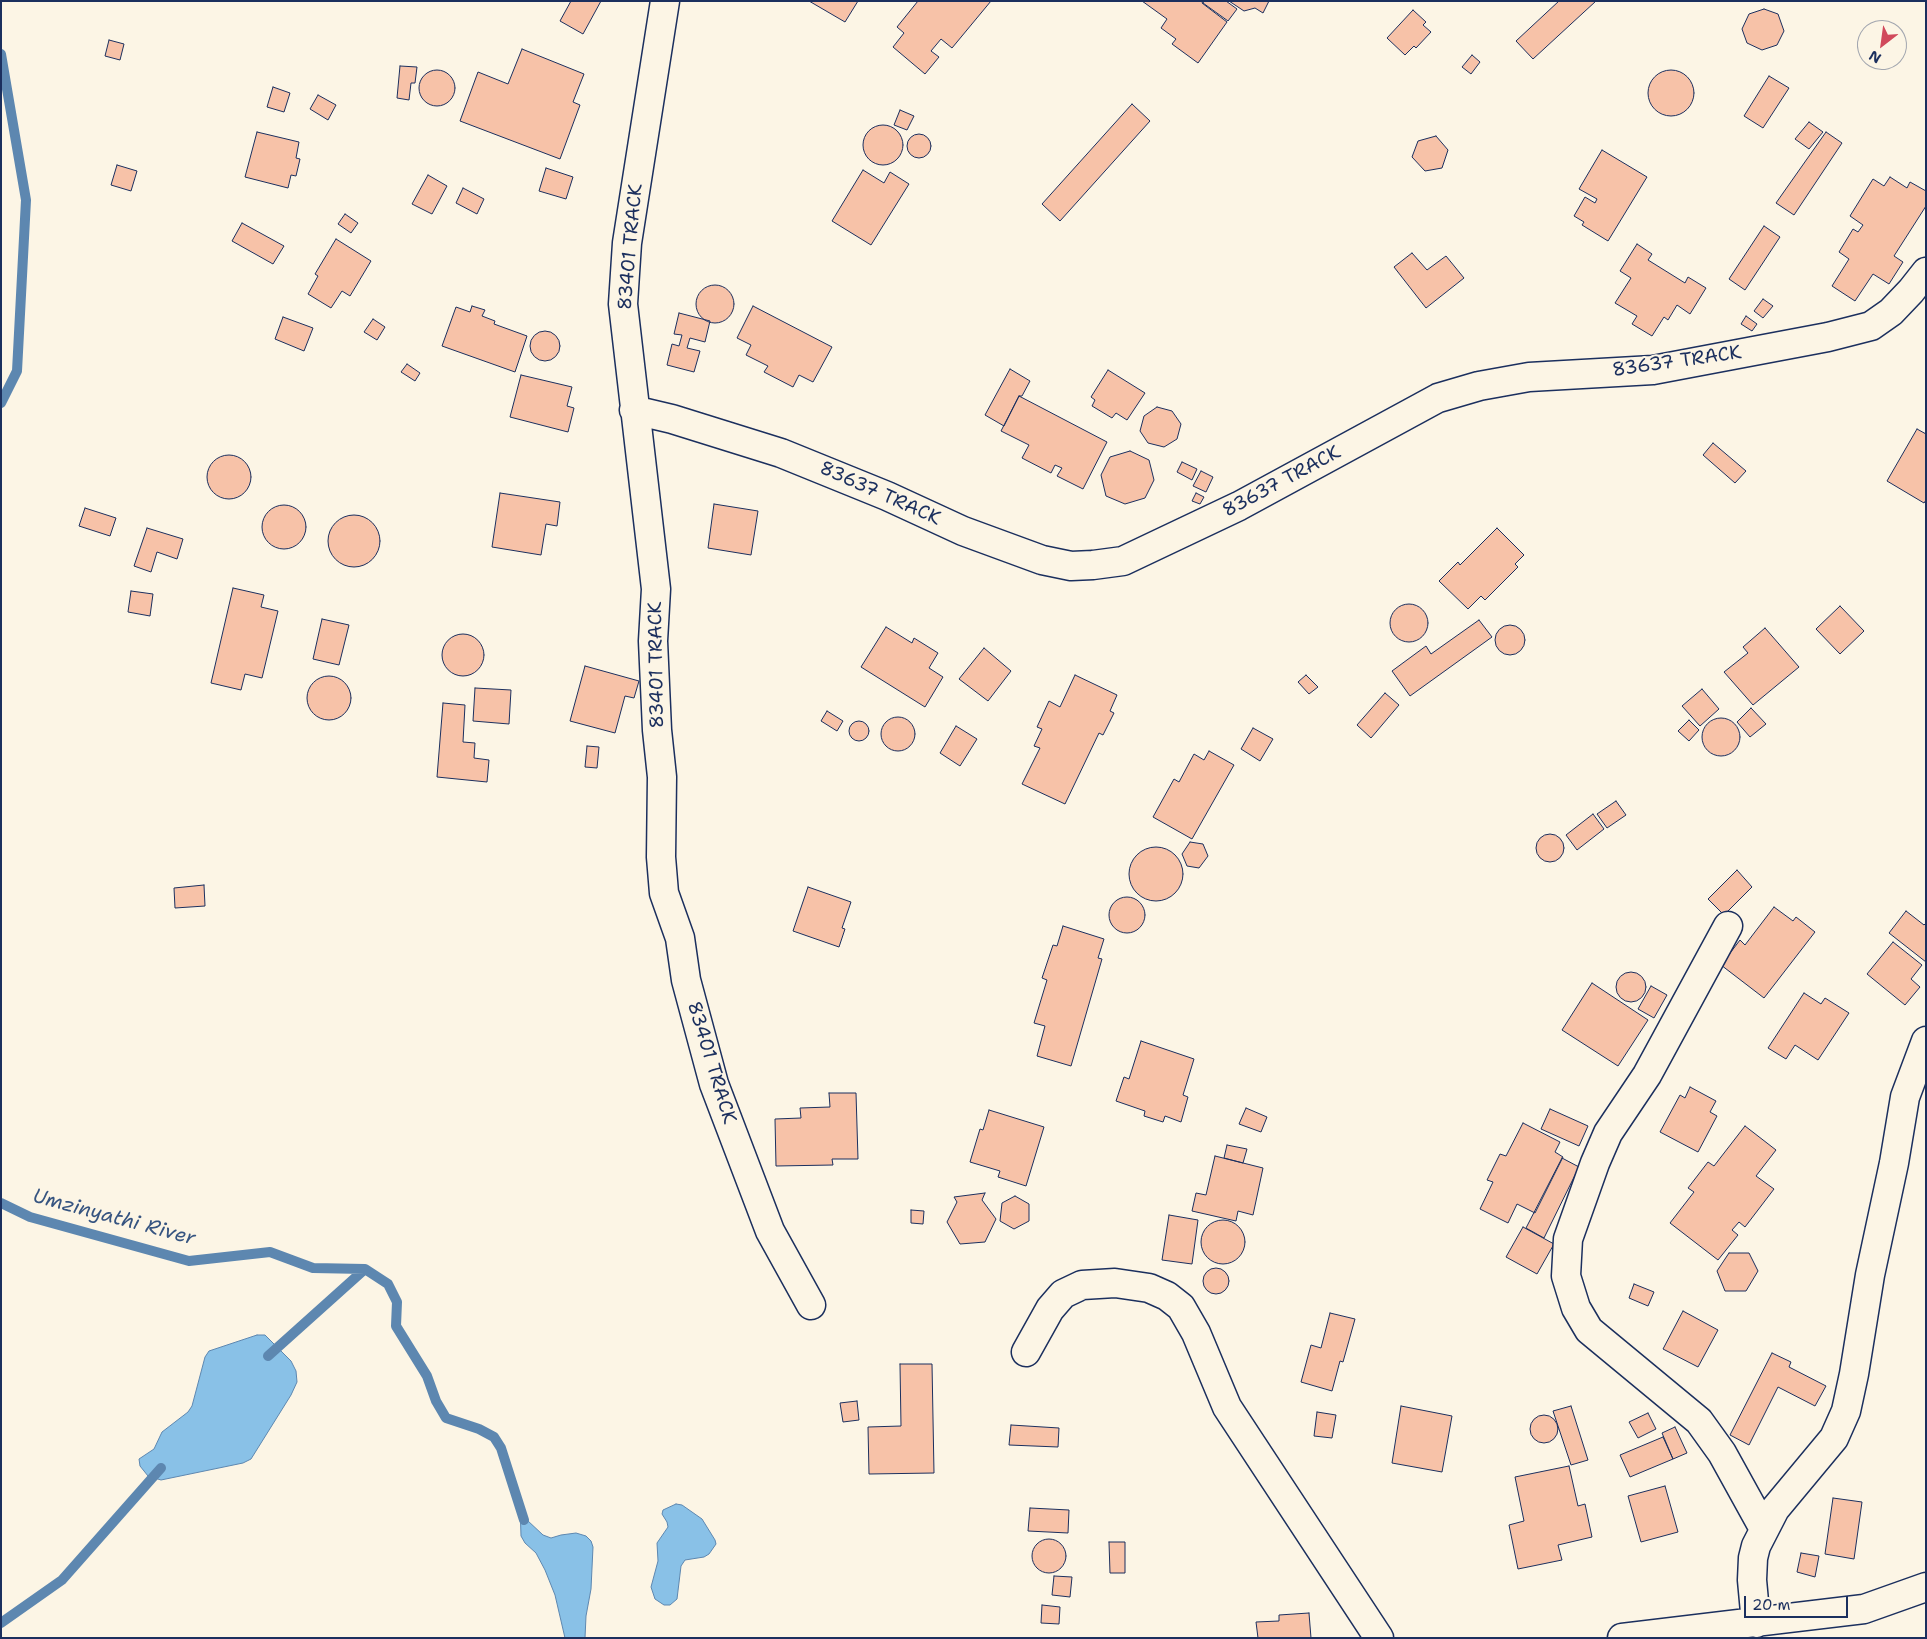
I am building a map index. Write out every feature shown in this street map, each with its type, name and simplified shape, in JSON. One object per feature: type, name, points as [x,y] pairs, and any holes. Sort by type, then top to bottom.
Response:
[{"type":"street","name":"83401 TRACK","points":[[665,1],[626,252],[623,304],[656,589],[653,641],[657,730],[662,776],[660,857],[664,893],[680,938],[686,980],[714,1084],[770,1231],[811,1306]]},
{"type":"street","name":"83637 TRACK","points":[[634,410],[781,453],[887,496],[963,531],[1042,560],[1071,566],[1093,565],[1123,561],[1239,506],[1438,398],[1478,386],[1529,377],[1653,370],[1845,333],[1871,326],[1891,312],[1926,272]]},
{"type":"street","points":[[1728,926],[1647,1075],[1605,1141],[1568,1239],[1566,1276],[1576,1308],[1589,1330],[1699,1421],[1722,1453],[1764,1529]]},
{"type":"street","points":[[1756,1623],[1752,1580],[1753,1558],[1756,1546],[1775,1509],[1834,1438],[1846,1411],[1870,1275],[1894,1163],[1905,1097],[1926,1041]]},
{"type":"street","points":[[1026,1352],[1050,1309],[1064,1294],[1082,1285],[1115,1283],[1149,1288],[1167,1296],[1181,1307],[1196,1333],[1227,1407],[1379,1638]]},
{"type":"street","points":[[1622,1638],[1864,1610],[1926,1587]]},
{"type":"water","points":[[257,1335],[265,1335],[291,1361],[296,1371],[297,1382],[291,1395],[251,1459],[243,1463],[161,1480],[148,1476],[140,1466],[139,1459],[154,1449],[162,1432],[188,1412],[192,1406],[205,1357],[209,1351]]},
{"type":"water","points":[[676,1504],[682,1505],[702,1519],[716,1544],[709,1554],[704,1557],[685,1560],[681,1566],[677,1599],[670,1605],[664,1605],[655,1599],[651,1587],[658,1561],[657,1543],[668,1527],[662,1514],[663,1510]]},
{"type":"water","points":[[520,1505],[527,1520],[543,1535],[551,1538],[576,1533],[586,1536],[591,1541],[593,1547],[591,1589],[586,1616],[585,1638],[565,1638],[555,1595],[545,1570],[536,1553],[525,1543],[521,1536]]},
{"type":"building","points":[[571,1],[601,1],[583,34],[560,21]]},
{"type":"building","points":[[809,1],[858,1],[845,22]]},
{"type":"building","points":[[918,1],[991,1],[952,48],[941,39],[931,51],[939,57],[925,74],[893,47],[904,33],[897,27]]},
{"type":"building","points":[[1142,1],[1203,1],[1202,3],[1227,22],[1198,63],[1172,44],[1176,39],[1161,28],[1167,19]]},
{"type":"building","points":[[1204,1],[1226,1],[1237,9],[1228,21],[1203,3]]},
{"type":"building","points":[[1229,1],[1269,1],[1263,13],[1255,8],[1244,11]]},
{"type":"building","points":[[1559,1],[1596,1],[1533,59],[1516,41]]},
{"type":"building","points":[[1764,9],[1778,14],[1784,31],[1777,45],[1762,50],[1747,43],[1742,29],[1749,14]]},
{"type":"building","points":[[1413,10],[1426,22],[1423,25],[1431,32],[1416,48],[1414,46],[1405,55],[1387,38]]},
{"type":"building","points":[[109,40],[124,44],[120,60],[105,56]]},
{"type":"building","points":[[522,49],[584,74],[573,102],[580,105],[560,159],[460,121],[478,72],[508,84]]},
{"type":"building","points":[[1472,55],[1480,62],[1471,74],[1462,67]]},
{"type":"building","points":[[400,66],[417,67],[415,83],[411,83],[409,100],[397,98]]},
{"type":"building","points":[[437,70],[450,75],[455,88],[450,101],[437,106],[424,101],[419,88],[424,75]]},
{"type":"building","points":[[1666,70],[1676,70],[1690,80],[1694,93],[1690,106],[1684,112],[1676,116],[1666,116],[1652,106],[1648,98],[1648,88],[1658,74]]},
{"type":"building","points":[[1769,76],[1789,88],[1763,128],[1744,116]]},
{"type":"building","points":[[273,87],[290,93],[284,112],[267,107]]},
{"type":"building","points":[[318,95],[336,105],[328,120],[310,109]]},
{"type":"building","points":[[1132,104],[1150,121],[1060,221],[1042,204]]},
{"type":"building","points":[[900,110],[914,116],[907,130],[894,125]]},
{"type":"building","points":[[1809,122],[1823,132],[1809,149],[1795,139]]},
{"type":"building","points":[[883,125],[897,131],[903,145],[897,159],[883,165],[869,159],[863,145],[869,131]]},
{"type":"building","points":[[257,132],[299,142],[296,158],[300,159],[296,176],[291,175],[288,188],[245,177]]},
{"type":"building","points":[[1826,132],[1842,143],[1794,215],[1776,203]]},
{"type":"building","points":[[919,134],[928,137],[931,146],[928,155],[919,158],[910,155],[907,146],[910,137]]},
{"type":"building","points":[[1436,136],[1448,150],[1442,168],[1425,171],[1412,157],[1418,141]]},
{"type":"building","points":[[1602,150],[1647,177],[1608,241],[1582,225],[1584,222],[1574,216],[1585,197],[1595,203],[1597,199],[1579,189]]},
{"type":"building","points":[[117,165],[137,171],[131,191],[111,185]]},
{"type":"building","points":[[546,168],[573,177],[566,199],[539,191]]},
{"type":"building","points":[[863,170],[884,183],[890,172],[909,184],[871,245],[832,221]]},
{"type":"building","points":[[428,175],[447,186],[432,214],[412,204]]},
{"type":"building","points":[[1890,177],[1907,188],[1910,182],[1926,191],[1926,206],[1894,256],[1903,262],[1889,284],[1873,274],[1855,301],[1832,286],[1849,259],[1839,252],[1853,229],[1858,232],[1863,225],[1850,216],[1873,179],[1884,186]]},
{"type":"building","points":[[463,188],[484,199],[477,214],[456,203]]},
{"type":"building","points":[[345,214],[358,223],[351,233],[338,224]]},
{"type":"building","points":[[242,223],[284,246],[273,264],[232,241]]},
{"type":"building","points":[[1764,226],[1780,237],[1745,290],[1729,279]]},
{"type":"building","points":[[336,239],[371,261],[350,296],[342,291],[331,308],[308,294],[318,276],[315,274]]},
{"type":"building","points":[[1637,244],[1652,254],[1648,260],[1685,283],[1688,277],[1706,288],[1690,314],[1677,305],[1668,320],[1664,317],[1652,336],[1632,324],[1637,316],[1615,303],[1631,278],[1620,271]]},
{"type":"building","points":[[1412,253],[1427,270],[1446,256],[1464,278],[1426,308],[1394,267]]},
{"type":"building","points":[[715,285],[729,290],[734,304],[729,318],[715,323],[701,318],[696,304],[701,290]]},
{"type":"building","points":[[1763,299],[1773,306],[1763,318],[1754,311]]},
{"type":"building","points":[[472,306],[485,310],[482,316],[495,321],[494,324],[527,336],[515,372],[442,346],[456,307],[470,312]]},
{"type":"building","points":[[753,306],[832,347],[813,382],[799,375],[793,387],[764,372],[768,366],[746,355],[751,345],[737,338]]},
{"type":"building","points":[[679,313],[710,321],[705,342],[690,338],[687,348],[700,351],[694,372],[667,365],[672,344],[679,346],[682,335],[674,334]]},
{"type":"building","points":[[1746,316],[1757,324],[1752,331],[1741,324]]},
{"type":"building","points":[[283,317],[313,328],[304,351],[275,339]]},
{"type":"building","points":[[373,319],[385,327],[377,340],[364,332]]},
{"type":"building","points":[[545,331],[551,332],[559,340],[559,352],[551,360],[545,361],[539,360],[531,352],[530,346],[531,340],[539,332]]},
{"type":"building","points":[[407,364],[420,373],[415,381],[401,372]]},
{"type":"building","points":[[1010,369],[1030,381],[1022,396],[1019,396],[1004,426],[985,415]]},
{"type":"building","points":[[1108,370],[1145,393],[1127,420],[1116,413],[1112,418],[1092,406],[1095,400],[1091,397]]},
{"type":"building","points":[[521,375],[572,387],[567,406],[574,408],[568,432],[510,417]]},
{"type":"building","points":[[1019,396],[1107,442],[1083,489],[1057,476],[1062,468],[1055,465],[1051,473],[1022,458],[1029,445],[1001,431]]},
{"type":"building","points":[[1157,407],[1172,411],[1181,424],[1177,439],[1164,447],[1148,443],[1140,431],[1144,416]]},
{"type":"building","points":[[1917,429],[1926,434],[1926,500],[1924,503],[1887,481]]},
{"type":"building","points":[[1713,443],[1746,471],[1735,483],[1703,455]]},
{"type":"building","points":[[1130,451],[1149,460],[1154,480],[1145,498],[1125,504],[1106,496],[1101,475],[1110,457]]},
{"type":"building","points":[[229,455],[241,459],[247,465],[251,477],[247,489],[241,495],[229,499],[217,495],[211,489],[207,477],[211,465],[217,459]]},
{"type":"building","points":[[1182,462],[1197,469],[1192,480],[1177,472]]},
{"type":"building","points":[[1201,471],[1213,477],[1206,492],[1193,486]]},
{"type":"building","points":[[500,493],[560,502],[557,526],[546,524],[541,555],[492,547]]},
{"type":"building","points":[[1196,493],[1204,497],[1200,504],[1192,501]]},
{"type":"building","points":[[714,504],[758,511],[751,555],[708,548]]},
{"type":"building","points":[[284,505],[296,509],[302,515],[306,527],[302,539],[296,545],[284,549],[272,545],[266,539],[262,527],[266,515],[272,509]]},
{"type":"building","points":[[85,508],[116,518],[110,536],[79,526]]},
{"type":"building","points":[[349,515],[359,515],[373,522],[380,536],[380,546],[373,560],[359,567],[349,567],[339,563],[332,556],[328,546],[328,536],[332,526],[339,519]]},
{"type":"building","points":[[147,528],[183,539],[177,559],[157,552],[151,572],[134,566]]},
{"type":"building","points":[[1497,528],[1524,555],[1515,564],[1518,567],[1485,600],[1481,596],[1468,609],[1439,581],[1458,562],[1460,565]]},
{"type":"building","points":[[233,588],[264,595],[261,607],[278,611],[262,678],[245,674],[241,690],[211,683]]},
{"type":"building","points":[[131,591],[153,594],[150,616],[128,612]]},
{"type":"building","points":[[1409,604],[1422,610],[1428,623],[1422,636],[1409,642],[1396,636],[1390,623],[1396,610]]},
{"type":"building","points":[[1840,606],[1864,631],[1840,654],[1816,629]]},
{"type":"building","points":[[322,619],[349,625],[339,665],[313,659]]},
{"type":"building","points":[[1479,620],[1492,637],[1410,696],[1392,671],[1426,646],[1431,654]]},
{"type":"building","points":[[1510,625],[1521,629],[1525,640],[1521,651],[1510,655],[1499,651],[1495,640],[1499,629]]},
{"type":"building","points":[[886,627],[912,643],[914,638],[938,653],[929,668],[943,677],[925,707],[861,667]]},
{"type":"building","points":[[1765,628],[1799,667],[1753,705],[1724,672],[1748,653],[1743,647]]},
{"type":"building","points":[[467,634],[475,637],[481,643],[484,655],[481,667],[475,673],[459,676],[451,673],[445,667],[442,651],[445,643],[451,637]]},
{"type":"building","points":[[984,648],[1011,671],[988,701],[959,679]]},
{"type":"building","points":[[585,666],[639,681],[634,698],[625,696],[615,733],[570,721]]},
{"type":"building","points":[[1075,675],[1117,695],[1110,711],[1114,713],[1103,735],[1099,733],[1065,804],[1022,784],[1040,748],[1034,746],[1042,729],[1037,727],[1049,701],[1060,707]]},
{"type":"building","points":[[1306,675],[1318,687],[1309,694],[1298,682]]},
{"type":"building","points":[[329,676],[341,680],[347,686],[351,698],[347,710],[341,716],[329,720],[317,716],[311,710],[307,698],[311,686],[317,680]]},
{"type":"building","points":[[475,688],[511,690],[509,724],[473,721]]},
{"type":"building","points":[[1702,689],[1719,709],[1700,726],[1682,706]]},
{"type":"building","points":[[1385,693],[1399,705],[1371,738],[1357,725]]},
{"type":"building","points":[[443,703],[465,705],[463,742],[475,743],[474,758],[489,760],[487,782],[437,777]]},
{"type":"building","points":[[1751,708],[1766,724],[1750,737],[1737,722]]},
{"type":"building","points":[[827,711],[843,721],[837,731],[821,721]]},
{"type":"building","points":[[898,717],[905,718],[910,722],[914,727],[914,741],[910,746],[905,750],[898,751],[891,750],[886,746],[882,741],[881,734],[882,727],[886,722],[891,718]]},
{"type":"building","points":[[1721,718],[1734,724],[1740,737],[1734,750],[1721,756],[1708,750],[1702,737],[1708,724]]},
{"type":"building","points":[[1689,720],[1699,730],[1689,741],[1678,731]]},
{"type":"building","points":[[859,721],[866,724],[869,731],[866,738],[859,741],[852,738],[849,731],[852,724]]},
{"type":"building","points":[[956,726],[977,739],[960,766],[940,753]]},
{"type":"building","points":[[1253,728],[1273,739],[1260,761],[1241,749]]},
{"type":"building","points":[[587,746],[599,747],[597,768],[585,767]]},
{"type":"building","points":[[1209,751],[1234,765],[1192,839],[1153,817],[1174,779],[1179,782],[1194,754],[1204,760]]},
{"type":"building","points":[[1616,801],[1626,815],[1607,828],[1597,814]]},
{"type":"building","points":[[1593,814],[1604,829],[1577,850],[1566,835]]},
{"type":"building","points":[[1550,834],[1560,838],[1564,848],[1560,858],[1550,862],[1540,858],[1536,848],[1540,838]]},
{"type":"building","points":[[1190,842],[1203,844],[1208,856],[1199,868],[1187,866],[1182,854]]},
{"type":"building","points":[[1156,847],[1166,849],[1175,855],[1181,864],[1183,874],[1181,884],[1175,893],[1166,899],[1156,901],[1146,899],[1137,893],[1131,884],[1129,874],[1131,864],[1137,855],[1146,849]]},
{"type":"building","points":[[1737,870],[1752,887],[1724,915],[1708,899]]},
{"type":"building","points":[[204,885],[205,906],[175,908],[174,888]]},
{"type":"building","points":[[808,887],[851,902],[842,928],[845,929],[839,947],[793,931]]},
{"type":"building","points":[[1127,897],[1134,898],[1140,902],[1144,908],[1144,922],[1140,928],[1134,932],[1127,933],[1120,932],[1114,928],[1110,922],[1109,915],[1110,908],[1114,902],[1120,898]]},
{"type":"building","points":[[1774,907],[1793,921],[1796,917],[1815,932],[1764,998],[1721,965],[1740,940],[1745,945]]},
{"type":"building","points":[[1906,911],[1924,925],[1926,923],[1926,962],[1889,933]]},
{"type":"building","points":[[1063,926],[1104,939],[1098,958],[1102,959],[1071,1066],[1037,1056],[1045,1026],[1034,1023],[1047,980],[1042,978],[1053,945],[1057,946]]},
{"type":"building","points":[[1893,942],[1922,965],[1911,979],[1920,987],[1905,1005],[1867,974]]},
{"type":"building","points":[[1631,972],[1637,973],[1645,981],[1645,993],[1637,1001],[1631,1002],[1625,1001],[1617,993],[1616,987],[1617,981],[1625,973]]},
{"type":"building","points":[[1592,983],[1648,1020],[1618,1066],[1562,1030]]},
{"type":"building","points":[[1651,986],[1667,995],[1654,1018],[1638,1009]]},
{"type":"building","points":[[1804,993],[1821,1004],[1825,998],[1849,1013],[1818,1060],[1795,1045],[1786,1059],[1768,1048]]},
{"type":"building","points":[[1141,1041],[1194,1059],[1183,1095],[1188,1097],[1181,1122],[1165,1116],[1163,1122],[1144,1116],[1145,1111],[1116,1101],[1124,1077],[1129,1079]]},
{"type":"building","points":[[1690,1087],[1716,1101],[1710,1112],[1717,1116],[1698,1152],[1660,1132],[1680,1095],[1685,1098]]},
{"type":"building","points":[[829,1093],[856,1093],[858,1159],[832,1159],[833,1165],[776,1166],[775,1119],[801,1118],[800,1108],[830,1107]]},
{"type":"building","points":[[1246,1108],[1267,1117],[1261,1132],[1239,1124]]},
{"type":"building","points":[[1550,1109],[1588,1126],[1579,1146],[1541,1129]]},
{"type":"building","points":[[989,1110],[1044,1127],[1026,1186],[998,1177],[1000,1171],[970,1162],[980,1129],[983,1130]]},
{"type":"building","points":[[1523,1123],[1560,1142],[1555,1152],[1563,1157],[1535,1213],[1517,1204],[1508,1223],[1480,1209],[1493,1182],[1487,1180],[1500,1154],[1506,1156]]},
{"type":"building","points":[[1745,1126],[1776,1150],[1756,1176],[1774,1189],[1745,1227],[1739,1222],[1732,1230],[1738,1235],[1718,1260],[1670,1223],[1694,1192],[1688,1188],[1708,1162],[1714,1166]]},
{"type":"building","points":[[1227,1145],[1247,1149],[1243,1163],[1224,1158]]},
{"type":"building","points":[[1215,1156],[1263,1168],[1253,1215],[1238,1211],[1236,1221],[1192,1211],[1196,1193],[1206,1195]]},
{"type":"building","points":[[1562,1158],[1579,1167],[1544,1238],[1526,1228]]},
{"type":"building","points":[[985,1193],[982,1200],[996,1219],[985,1242],[960,1244],[947,1222],[957,1202],[954,1197]]},
{"type":"building","points":[[1015,1196],[1029,1204],[1029,1221],[1014,1229],[1000,1221],[1002,1203]]},
{"type":"building","points":[[911,1210],[924,1211],[923,1224],[911,1223]]},
{"type":"building","points":[[1169,1215],[1198,1220],[1192,1264],[1162,1260]]},
{"type":"building","points":[[1219,1220],[1227,1220],[1239,1226],[1245,1242],[1239,1258],[1227,1264],[1219,1264],[1207,1258],[1201,1246],[1201,1238],[1207,1226]]},
{"type":"building","points":[[1523,1227],[1554,1244],[1537,1274],[1506,1257]]},
{"type":"building","points":[[1729,1253],[1749,1253],[1758,1271],[1746,1291],[1725,1291],[1717,1271]]},
{"type":"building","points":[[1216,1268],[1225,1272],[1229,1281],[1225,1290],[1216,1294],[1207,1290],[1203,1281],[1207,1272]]},
{"type":"building","points":[[1634,1284],[1654,1292],[1648,1306],[1629,1298]]},
{"type":"building","points":[[1683,1311],[1718,1330],[1698,1367],[1663,1349]]},
{"type":"building","points":[[1330,1313],[1355,1319],[1343,1362],[1340,1361],[1332,1391],[1301,1382],[1311,1345],[1321,1348]]},
{"type":"building","points":[[1772,1353],[1791,1362],[1789,1367],[1826,1386],[1815,1406],[1778,1387],[1749,1445],[1730,1435]]},
{"type":"building","points":[[900,1364],[932,1364],[934,1473],[869,1474],[868,1427],[901,1426]]},
{"type":"building","points":[[857,1401],[859,1420],[843,1422],[840,1403]]},
{"type":"building","points":[[1401,1406],[1452,1416],[1442,1472],[1392,1463]]},
{"type":"building","points":[[1571,1406],[1588,1460],[1571,1465],[1553,1411]]},
{"type":"building","points":[[1317,1412],[1336,1415],[1332,1438],[1314,1436]]},
{"type":"building","points":[[1648,1413],[1656,1429],[1638,1438],[1629,1422]]},
{"type":"building","points":[[1544,1415],[1554,1419],[1558,1429],[1554,1439],[1544,1443],[1534,1439],[1530,1429],[1534,1419]]},
{"type":"building","points":[[1011,1425],[1059,1428],[1058,1447],[1009,1445]]},
{"type":"building","points":[[1675,1427],[1687,1453],[1673,1459],[1662,1433]]},
{"type":"building","points":[[1663,1437],[1673,1459],[1630,1477],[1620,1455]]},
{"type":"building","points":[[1569,1466],[1578,1506],[1585,1504],[1592,1537],[1558,1545],[1562,1560],[1518,1569],[1509,1525],[1524,1521],[1515,1477]]},
{"type":"building","points":[[1665,1486],[1678,1532],[1641,1542],[1628,1496]]},
{"type":"building","points":[[1833,1498],[1862,1502],[1854,1559],[1825,1554]]},
{"type":"building","points":[[1030,1508],[1069,1510],[1068,1533],[1028,1531]]},
{"type":"building","points":[[1049,1539],[1056,1540],[1061,1544],[1065,1549],[1065,1563],[1061,1568],[1056,1572],[1049,1573],[1042,1572],[1037,1568],[1033,1563],[1032,1556],[1033,1549],[1037,1544],[1042,1540]]},
{"type":"building","points":[[1109,1542],[1125,1542],[1125,1573],[1110,1573]]},
{"type":"building","points":[[1801,1553],[1819,1556],[1815,1577],[1797,1572]]},
{"type":"building","points":[[1054,1576],[1072,1577],[1070,1597],[1052,1595]]},
{"type":"building","points":[[1042,1605],[1060,1607],[1059,1624],[1041,1623]]},
{"type":"building","points":[[1309,1613],[1311,1638],[1258,1638],[1256,1622],[1279,1621],[1279,1615]]},
{"type":"waterway","name":"Umzinyathi River","points":[[1,54],[26,200],[17,371],[1,403]]},
{"type":"waterway","name":"Umzinyathi River","points":[[1,1203],[30,1217],[189,1261],[270,1252],[313,1268],[365,1269],[388,1284],[397,1302],[396,1326],[427,1376],[436,1401],[446,1418],[479,1429],[494,1437],[501,1448],[524,1520]]},
{"type":"waterway","points":[[268,1356],[365,1269]]},
{"type":"waterway","points":[[1,1623],[62,1580],[161,1468]]}]
